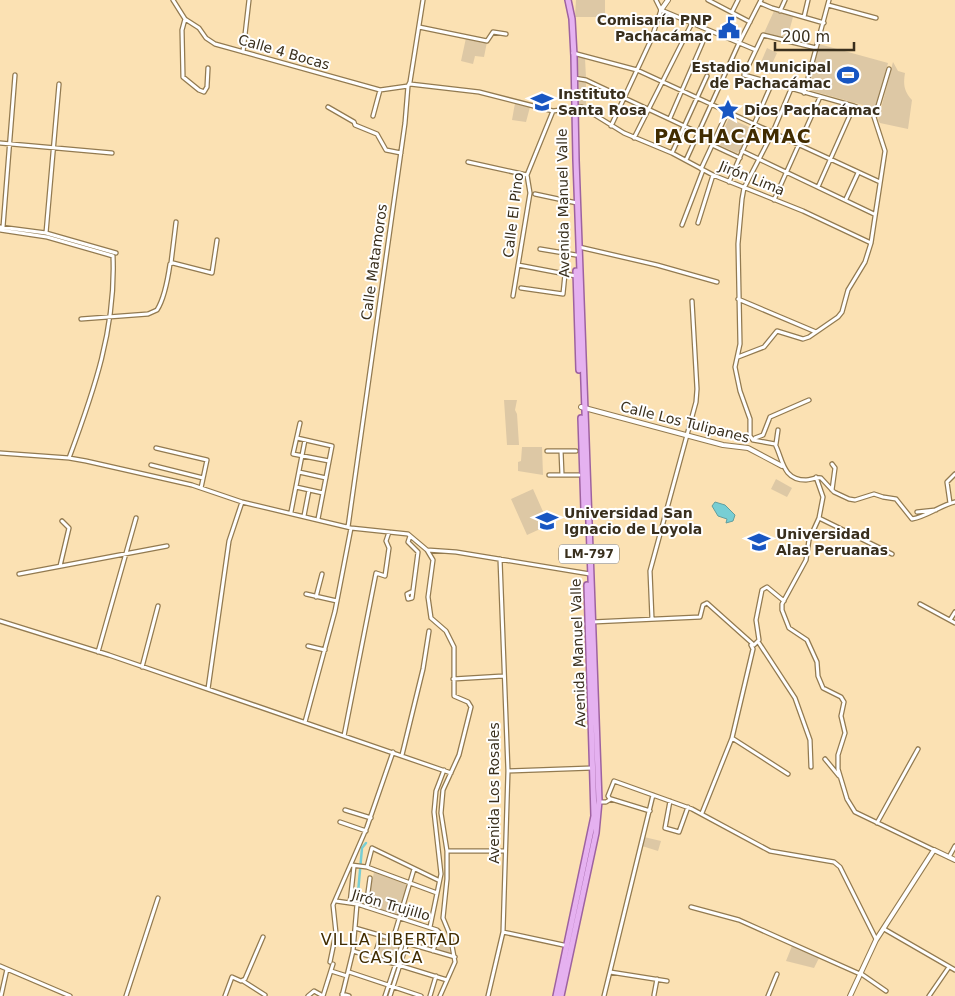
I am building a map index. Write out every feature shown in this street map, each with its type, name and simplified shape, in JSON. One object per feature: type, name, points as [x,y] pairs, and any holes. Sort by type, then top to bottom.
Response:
[{"type":"main road","name":"LM-797","points":[[568,0],[572,19],[574,53]]},
{"type":"main road","name":"Avenida Manuel Valle","points":[[561,996],[592,830],[595,768],[576,276],[574,53]]},
{"type":"main road","name":"Avenida Manuel Valle","points":[[576,202],[579,247],[582,408]]},
{"type":"main road","name":"Avenida Manuel Valle","points":[[556,996],[596,833],[599,802],[595,768]]},
{"type":"street","name":"Calle 4 Bocas","points":[[173,0],[185,19],[199,28],[206,38],[215,44],[380,90],[408,85],[479,92],[553,111],[574,107]]},
{"type":"street","points":[[243,52],[249,0]]},
{"type":"street","name":"Calle Matamoros","points":[[304,722],[337,602],[401,153],[408,85],[423,0]]},
{"type":"street","points":[[656,0],[661,10],[756,50]]},
{"type":"street","points":[[611,126],[637,70],[661,10],[668,0]]},
{"type":"street","points":[[708,0],[750,22]]},
{"type":"street","points":[[732,12],[738,0]]},
{"type":"street","points":[[780,11],[785,0]]},
{"type":"street","points":[[804,17],[808,0]]},
{"type":"street","points":[[804,93],[829,0]]},
{"type":"street","points":[[686,160],[760,1],[780,11],[824,23]]},
{"type":"street","points":[[828,5],[876,18]]},
{"type":"street","points":[[185,19],[182,30],[183,77],[204,92],[207,88],[208,68]]},
{"type":"street","points":[[634,138],[692,23]]},
{"type":"street","points":[[419,27],[487,41],[493,32],[506,34]]},
{"type":"street","points":[[670,118],[708,30]]},
{"type":"street","points":[[738,357],[764,347],[776,331],[803,339],[816,332],[842,312],[848,290],[865,262],[871,243],[885,151],[875,117],[870,112],[854,106],[745,75],[763,35],[816,48]]},
{"type":"street","points":[[574,53],[637,70],[711,106],[880,182]]},
{"type":"street","points":[[875,117],[889,69]]},
{"type":"street","points":[[1,228],[15,75]]},
{"type":"street","points":[[672,153],[707,76]]},
{"type":"street","points":[[573,78],[586,80],[714,140]]},
{"type":"street","points":[[46,233],[59,84]]},
{"type":"street","points":[[729,182],[772,84]]},
{"type":"street","points":[[776,445],[771,441],[753,440],[750,436],[750,419],[735,371],[740,344],[738,244],[744,188],[772,134],[791,89]]},
{"type":"street","points":[[373,116],[380,90]]},
{"type":"street","points":[[774,200],[800,146],[820,97]]},
{"type":"street","points":[[818,187],[854,106]]},
{"type":"street","points":[[328,107],[354,122],[355,125],[377,134],[386,150],[401,153]]},
{"type":"street","name":"Jirón Lima","points":[[574,107],[585,108],[611,126],[634,138],[672,153],[702,170],[871,243]]},
{"type":"street","name":"Calle El Pino","points":[[513,296],[530,193],[527,175],[553,111]]},
{"type":"street","points":[[682,225],[714,140],[727,113]]},
{"type":"street","points":[[0,143],[112,153]]},
{"type":"street","points":[[712,145],[740,158]]},
{"type":"street","points":[[742,152],[846,199],[874,214]]},
{"type":"street","points":[[468,162],[527,175]]},
{"type":"street","points":[[846,199],[858,172]]},
{"type":"street","points":[[698,223],[713,175]]},
{"type":"street","points":[[535,194],[576,202]]},
{"type":"street","points":[[81,319],[148,314],[158,310],[162,293],[167,284],[176,222]]},
{"type":"street","points":[[1,228],[46,233],[116,253]]},
{"type":"street","points":[[1,228],[47,236],[113,255],[110,318],[97,383],[69,458]]},
{"type":"street","points":[[171,263],[212,273],[217,240]]},
{"type":"street","points":[[579,247],[669,268],[717,282]]},
{"type":"street","points":[[540,249],[576,255]]},
{"type":"street","points":[[518,265],[576,276]]},
{"type":"street","points":[[521,288],[562,294],[565,274]]},
{"type":"street","points":[[738,299],[816,332]]},
{"type":"street","points":[[652,619],[650,572],[688,435],[697,389],[692,301]]},
{"type":"street","points":[[750,436],[754,438],[762,436],[770,418],[810,400]]},
{"type":"street","name":"Calle Los Tulipanes","points":[[582,408],[723,445],[748,448],[782,466]]},
{"type":"street","points":[[300,423],[294,454],[329,462]]},
{"type":"street","points":[[778,430],[776,445],[782,466],[789,474],[803,479],[816,477],[827,482],[832,490],[853,500],[874,494],[882,498],[897,499],[912,519],[932,514],[955,502]]},
{"type":"street","points":[[296,438],[332,446],[318,519]]},
{"type":"street","points":[[291,512],[305,440]]},
{"type":"street","points":[[156,448],[207,460],[201,488]]},
{"type":"street","points":[[561,451],[562,475]]},
{"type":"street","points":[[547,452],[576,451]]},
{"type":"street","points":[[0,453],[69,458],[201,488],[242,502],[291,512],[349,528],[410,536],[427,550],[433,565],[427,592],[432,618],[452,640],[454,647],[454,696],[468,702],[471,707],[460,752],[443,790],[441,812],[447,851],[448,878],[443,918],[450,935],[454,957],[453,968],[440,996]]},
{"type":"street","points":[[832,464],[835,470],[832,490]]},
{"type":"street","points":[[151,465],[204,478]]},
{"type":"street","points":[[299,472],[326,478]]},
{"type":"street","points":[[950,503],[947,482],[955,474]]},
{"type":"street","points":[[549,475],[579,475]]},
{"type":"street","points":[[816,477],[823,497],[819,518],[809,540],[806,560],[784,601],[782,610],[789,628],[806,640],[817,662],[819,683],[823,688],[841,697],[844,702],[841,716],[845,733],[838,755],[841,781]]},
{"type":"street","points":[[296,487],[323,493]]},
{"type":"street","points":[[304,516],[309,490]]},
{"type":"street","points":[[208,689],[229,541],[242,502]]},
{"type":"street","points":[[917,512],[937,510]]},
{"type":"street","points":[[98,652],[136,518]]},
{"type":"street","points":[[819,518],[892,554]]},
{"type":"street","points":[[60,566],[69,528],[62,521]]},
{"type":"street","points":[[344,736],[376,573],[385,576],[389,548],[386,541],[389,532]]},
{"type":"street","points":[[410,536],[408,542],[418,552],[411,592]]},
{"type":"street","points":[[18,574],[167,546]]},
{"type":"street","points":[[427,550],[500,559],[588,574]]},
{"type":"street","name":"Avenida Los Rosales","points":[[488,996],[502,932],[508,771],[500,559]]},
{"type":"street","points":[[316,597],[322,574]]},
{"type":"street","points":[[784,601],[767,587],[762,590],[756,620],[759,643],[795,698],[810,740],[811,767]]},
{"type":"street","points":[[306,594],[337,602]]},
{"type":"street","points":[[590,622],[700,617],[702,606],[705,603],[709,604],[742,632],[751,644],[753,649],[732,738],[702,813]]},
{"type":"street","points":[[920,604],[955,623]]},
{"type":"street","points":[[142,667],[158,606]]},
{"type":"street","points":[[950,620],[955,612]]},
{"type":"street","points":[[0,621],[208,689],[450,773]]},
{"type":"street","points":[[402,755],[423,669],[429,631]]},
{"type":"street","points":[[751,644],[759,643]]},
{"type":"street","points":[[308,646],[325,650]]},
{"type":"street","points":[[453,679],[503,676]]},
{"type":"street","points":[[732,738],[788,774]]},
{"type":"street","points":[[877,823],[918,749]]},
{"type":"street","points":[[308,996],[314,991],[321,996],[331,971],[336,933],[332,911],[371,818],[393,752]]},
{"type":"street","points":[[825,759],[841,781],[855,812],[955,860]]},
{"type":"street","points":[[508,771],[595,768]]},
{"type":"street","points":[[430,927],[438,880],[441,874],[440,850],[434,812],[436,791],[444,770]]},
{"type":"street","points":[[610,798],[608,796],[614,781],[702,813],[770,851],[834,862],[840,867],[876,940]]},
{"type":"street","points":[[604,996],[653,795]]},
{"type":"street","points":[[599,802],[606,802],[610,798]]},
{"type":"street","points":[[610,798],[650,811]]},
{"type":"street","points":[[670,801],[665,828],[679,832],[688,807]]},
{"type":"street","points":[[345,810],[371,818]]},
{"type":"street","points":[[340,822],[366,831]]},
{"type":"street","points":[[948,857],[955,846]]},
{"type":"street","points":[[366,867],[372,848],[438,880]]},
{"type":"street","points":[[850,996],[876,940],[934,850]]},
{"type":"street","points":[[447,851],[505,851]]},
{"type":"street","points":[[352,866],[366,867],[437,893]]},
{"type":"street","points":[[350,903],[352,866]]},
{"type":"street","points":[[393,939],[414,869]]},
{"type":"street","points":[[366,907],[370,878]]},
{"type":"street","points":[[126,996],[158,898]]},
{"type":"street","name":"Jirón Trujillo","points":[[336,901],[356,904],[430,927],[439,932],[433,951]]},
{"type":"street","points":[[349,996],[342,995],[353,951],[356,904]]},
{"type":"street","points":[[691,907],[739,920],[860,974],[886,991]]},
{"type":"street","points":[[354,928],[454,957]]},
{"type":"street","points":[[884,929],[955,970]]},
{"type":"street","points":[[502,932],[569,947]]},
{"type":"street","points":[[374,957],[381,936]]},
{"type":"street","points":[[242,981],[245,979],[263,937]]},
{"type":"street","points":[[390,996],[391,986],[405,943]]},
{"type":"street","points":[[353,951],[447,980]]},
{"type":"street","points":[[0,966],[70,996]]},
{"type":"street","points":[[929,996],[949,967]]},
{"type":"street","points":[[1,996],[8,969]]},
{"type":"street","points":[[331,971],[348,974],[421,996]]},
{"type":"street","points":[[610,972],[667,981]]},
{"type":"street","points":[[768,996],[777,974]]},
{"type":"street","points":[[430,996],[436,976]]},
{"type":"street","points":[[225,996],[232,977],[265,995]]},
{"type":"street","points":[[654,995],[657,979]]},
{"type":"street","points":[[385,996],[391,986]]},
{"type":"shaded area","points":[[576,0],[605,0],[605,17],[575,17]]},
{"type":"shaded area","points":[[774,11],[793,17],[787,39],[764,33]]},
{"type":"shaded area","points":[[466,38],[487,42],[484,57],[475,56],[473,64],[461,61]]},
{"type":"shaded area","name":"Estadio Municipal de Pachacámac","points":[[819,44],[888,63],[876,106],[873,108],[809,90],[807,87]]},
{"type":"shaded area","points":[[767,48],[777,53],[771,66],[761,62]]},
{"type":"shaded area","points":[[576,55],[585,58],[586,78],[577,75]]},
{"type":"shaded area","points":[[893,62],[898,71],[905,73],[905,88],[912,100],[908,129],[880,123],[878,120]]},
{"type":"shaded area","points":[[579,79],[586,83],[586,107],[577,104],[576,81]]},
{"type":"shaded area","points":[[515,103],[530,107],[526,122],[512,120]]},
{"type":"shaded area","points":[[729,118],[749,127],[740,151],[737,153],[717,144]]},
{"type":"shaded area","points":[[504,400],[517,400],[515,410],[517,414],[519,445],[507,445]]},
{"type":"shaded area","points":[[522,447],[542,447],[543,475],[518,471]]},
{"type":"shaded area","points":[[776,479],[792,488],[787,497],[771,489]]},
{"type":"shaded area","points":[[533,489],[549,525],[527,535],[511,499]]},
{"type":"shaded area","points":[[644,837],[661,841],[658,851],[642,846]]},
{"type":"shaded area","points":[[374,872],[407,885],[398,915],[367,906]]},
{"type":"shaded area","points":[[440,934],[444,940],[448,938],[450,954],[435,949]]},
{"type":"shaded area","points":[[381,937],[400,943],[395,962],[376,956]]},
{"type":"shaded area","points":[[792,946],[819,958],[814,968],[786,961]]},
{"type":"water","points":[[715,502],[725,505],[735,515],[733,521],[726,523],[727,519],[718,516],[712,506]]},
{"type":"waterway","points":[[357,904],[362,848],[366,843]]},
{"type":"place","name":"Comisaría PNP Pachacámac","points":[[729,28]]},
{"type":"place","name":"Estadio Municipal de Pachacámac","points":[[848,75]]},
{"type":"place","name":"Instituto Santa Rosa","points":[[542,102]]},
{"type":"place","name":"Dios Pachacámac","points":[[728,110]]},
{"type":"place","name":"Universidad San Ignacio de Loyola","points":[[547,521]]},
{"type":"place","name":"Universidad Alas Peruanas","points":[[759,542]]},
{"type":"district","name":"PACHACÁMAC","points":[[733,136]]},
{"type":"district","name":"VILLA LIBERTAD CASICA","points":[[391,948]]}]
